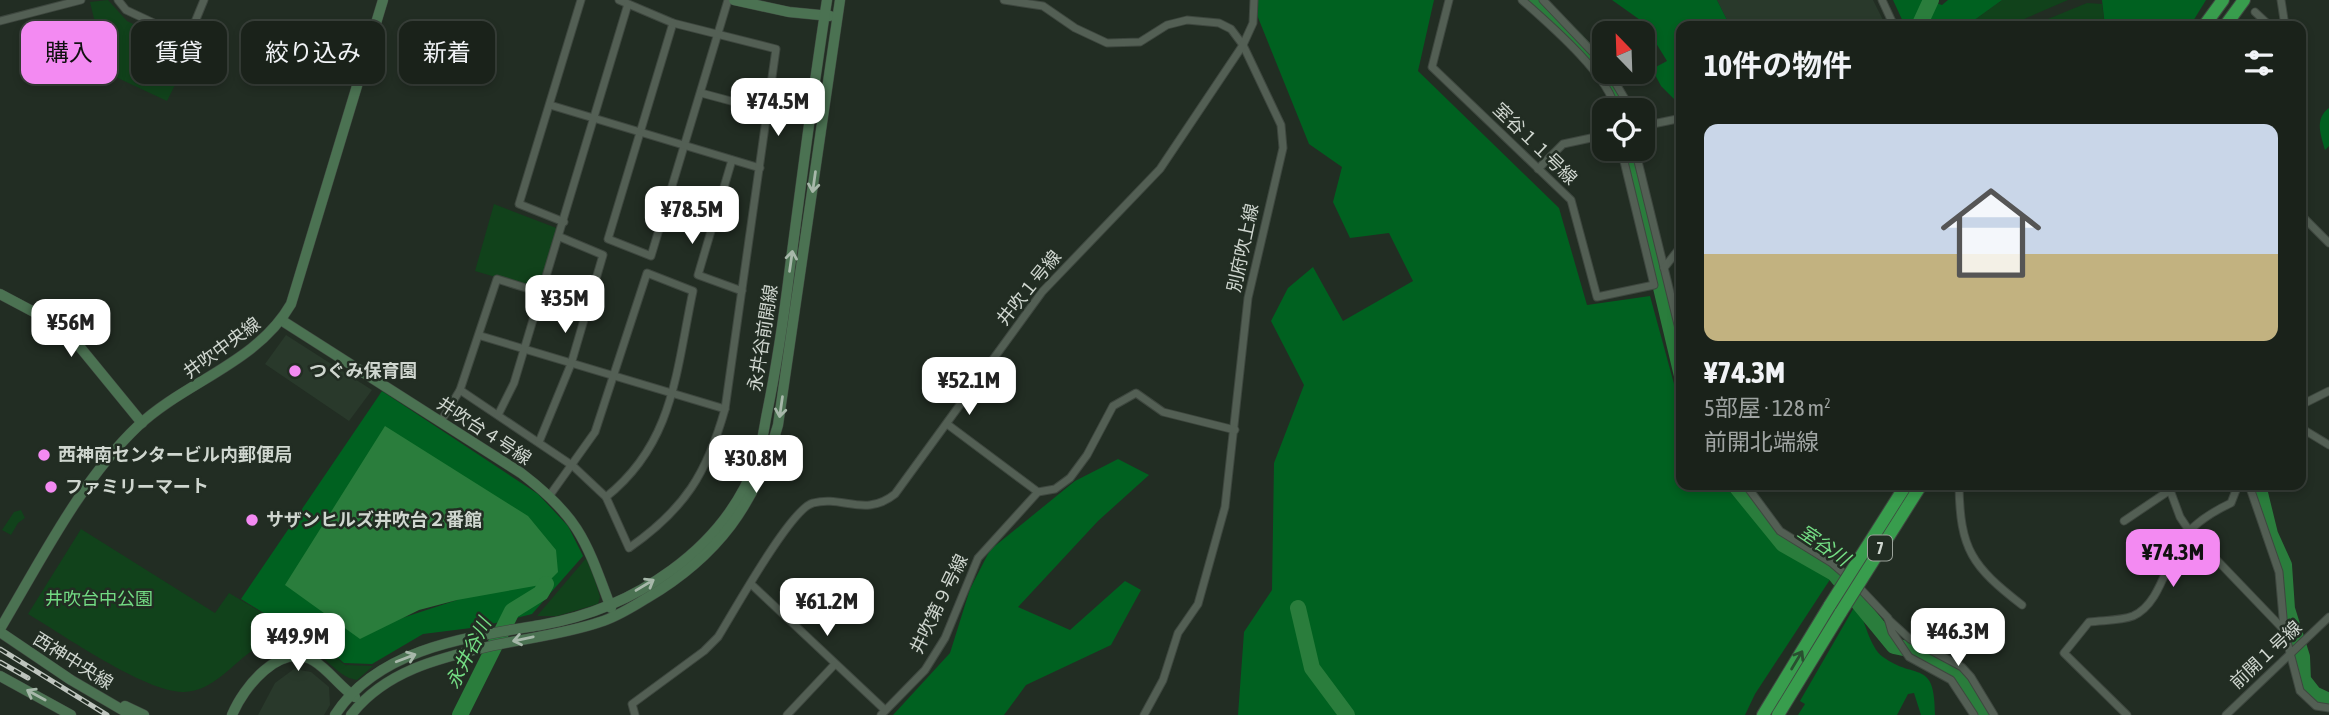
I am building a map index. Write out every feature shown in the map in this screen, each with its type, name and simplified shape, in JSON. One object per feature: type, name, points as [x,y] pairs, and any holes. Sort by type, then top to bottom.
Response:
[{"type":"highway","points":[[2204,21],[2215,0]]},
{"type":"highway","points":[[2206,21],[2223,0]]},
{"type":"highway","points":[[2229,21],[2246,0]]},
{"type":"highway","name":"7","points":[[1778,715],[1903,490]]},
{"type":"highway","name":"7","points":[[1763,715],[1918,490]]},
{"type":"street","points":[[46,0],[48,9]]},
{"type":"street","points":[[0,21],[81,0]]},
{"type":"street","points":[[118,0],[126,10],[188,39],[204,0]]},
{"type":"street","name":"井吹中央線","points":[[0,631],[94,477],[118,446],[142,423],[251,348],[281,320],[291,304],[383,0]]},
{"type":"street","points":[[564,222],[519,204],[581,0]]},
{"type":"street","points":[[460,390],[573,466],[606,497],[629,548],[658,528],[691,489],[713,453],[725,409],[776,49],[673,23],[619,0]]},
{"type":"street","points":[[673,23],[608,239],[651,256],[728,0]]},
{"type":"street","points":[[734,0],[837,17]]},
{"type":"street","name":"永井谷前開線","points":[[335,715],[349,694],[396,661],[460,638],[564,621],[610,605],[676,567],[709,540],[734,506],[757,459],[777,365],[827,0]]},
{"type":"street","name":"永井谷前開線","points":[[351,715],[361,702],[397,675],[439,657],[614,617],[680,579],[721,540],[747,506],[768,463],[780,412],[840,0]]},
{"type":"street","name":"別府吹上線","points":[[1004,0],[1043,6],[1075,28],[1107,43],[1140,42],[1167,25],[1187,20],[1219,23],[1231,29],[1243,45],[1281,125],[1283,148],[1248,298],[1225,507],[1198,604],[1178,633],[1163,680],[1144,715]]},
{"type":"street","name":"井吹１号線","points":[[635,715],[632,704],[704,652],[718,638],[795,515],[806,505],[816,502],[868,507],[886,502],[895,494],[1042,292],[1160,169],[1243,45],[1253,23],[1254,0]]},
{"type":"street","name":"室谷１１号線","points":[[1449,0],[1432,67],[1571,200],[1597,297],[1654,285],[1624,161]]},
{"type":"street","points":[[1522,0],[1566,39],[1598,77],[1609,98]]},
{"type":"street","points":[[1543,0],[1592,51]]},
{"type":"street","points":[[1882,0],[1892,21]]},
{"type":"street","points":[[2281,0],[2283,21]]},
{"type":"street","points":[[498,415],[514,383],[525,349],[628,4]]},
{"type":"street","points":[[2255,12],[2265,21]]},
{"type":"street","points":[[701,93],[768,111]]},
{"type":"street","points":[[550,105],[760,168]]},
{"type":"street","points":[[1655,124],[1676,119]]},
{"type":"street","points":[[1538,169],[1563,145],[1592,138]]},
{"type":"street","points":[[732,160],[698,275],[742,291]]},
{"type":"street","points":[[1638,161],[1676,317]]},
{"type":"street","points":[[2306,220],[2329,243]]},
{"type":"street","points":[[539,442],[571,364],[603,255],[560,237]]},
{"type":"street","points":[[1664,268],[1676,253]]},
{"type":"street","points":[[550,495],[595,432],[647,273],[693,291],[671,394],[659,434],[644,460],[606,497]]},
{"type":"street","points":[[441,421],[460,390],[498,279],[542,293]]},
{"type":"street","points":[[0,294],[49,320],[79,346],[142,423]]},
{"type":"street","name":"井吹台４号線","points":[[281,320],[441,421],[550,495],[567,512],[583,536],[614,617]]},
{"type":"street","points":[[481,335],[725,409]]},
{"type":"street","points":[[2306,402],[2329,391]]},
{"type":"street","name":"井吹第９号線","points":[[883,713],[925,670],[945,638],[978,558],[1038,492],[1055,489],[1070,478],[1087,455],[1113,407],[1128,395],[1136,393],[1163,412],[1235,430]]},
{"type":"street","points":[[947,424],[1038,492]]},
{"type":"street","points":[[2306,431],[2329,445]]},
{"type":"street","points":[[1750,490],[1780,531],[1854,582],[1910,639],[1962,667],[1994,715]]},
{"type":"street","points":[[1854,582],[1910,490]]},
{"type":"street","points":[[1959,490],[1966,542],[1980,569],[2022,605]]},
{"type":"street","points":[[2124,521],[2170,490],[2180,517],[2190,533],[2284,630]]},
{"type":"street","points":[[2127,715],[2064,653],[2089,622],[2133,616],[2144,608],[2167,572],[2180,542],[2209,513],[2231,503],[2236,490]]},
{"type":"street","points":[[2251,490],[2279,572],[2284,630],[2293,651],[2293,676],[2300,691],[2316,706],[2329,708]]},
{"type":"street","points":[[751,584],[883,713]]},
{"type":"street","name":"前開１号線","points":[[2225,715],[2329,617]]},
{"type":"street","points":[[1888,618],[1892,632],[1909,657],[1951,680],[1974,715]]},
{"type":"street","name":"西神中央線","points":[[0,631],[71,680],[131,715]]},
{"type":"street","points":[[224,715],[234,711],[263,671],[280,660],[297,657],[313,660],[361,702]]},
{"type":"street","points":[[787,715],[835,664]]},
{"type":"street","points":[[0,676],[71,715]]},
{"type":"street","points":[[71,680],[145,715]]},
{"type":"shaded area","points":[[1251,0],[1434,0],[1418,71],[1559,208],[1587,305],[1650,296],[1676,391],[1676,490],[1728,490],[1831,578],[1755,694],[1745,715],[1238,715],[1244,632],[1272,590],[1274,463],[1304,385],[1271,321],[1288,288],[1313,267],[1343,321],[1413,281],[1389,233],[1350,238],[1333,202],[1342,167],[1309,144]]},
{"type":"shaded area","points":[[1612,0],[1717,0],[1728,21],[1676,21],[1676,101],[1661,86],[1656,77],[1656,67],[1667,61],[1656,43],[1656,21],[1642,21]]},
{"type":"shaded area","points":[[1717,0],[1873,0],[1884,21],[1728,21]]},
{"type":"shaded area","points":[[1893,0],[1927,0],[1942,5],[1948,0],[2002,0],[1973,21],[1903,21]]},
{"type":"shaded area","points":[[2102,0],[2206,0],[2193,21],[2104,21]]},
{"type":"shaded area","points":[[2329,108],[2329,146],[2325,150],[2320,122]]},
{"type":"shaded area","points":[[286,335],[372,390],[349,421],[265,364]]},
{"type":"shaded area","points":[[382,391],[538,494],[568,526],[583,556],[532,614],[479,627],[423,634],[372,664],[344,663],[316,639],[296,633],[241,599]],"holes":[[[528,516],[457,600],[390,622]]]},
{"type":"shaded area","points":[[385,426],[528,516],[556,550],[558,572],[546,584],[457,600],[419,610],[360,639],[285,585]]},
{"type":"shaded area","points":[[1118,459],[1149,475],[1098,521],[1018,607],[1070,630],[1125,581],[1141,590],[1111,645],[1026,685],[1004,715],[893,715],[950,653],[970,589],[990,550],[1075,481]]},
{"type":"shaded area","points":[[1856,604],[1878,652],[1895,664],[1921,674],[1932,685],[1935,715],[1921,715],[1914,693],[1908,694],[1897,715],[1798,715],[1805,704],[1800,701]]},
{"type":"shaded area","points":[[294,669],[311,672],[329,687],[330,705],[324,715],[258,715],[275,683]]},
{"type":"green space","points":[[108,0],[131,23],[131,84],[176,84],[167,101],[117,78],[117,21],[95,21],[90,2]]},
{"type":"green space","points":[[2002,0],[2068,0],[2020,21],[1973,21]]},
{"type":"green space","points":[[2087,3],[2102,4],[2104,21],[2043,21]]},
{"type":"green space","points":[[494,204],[559,229],[540,290],[475,271]]},
{"type":"green space","points":[[21,510],[25,518],[18,523],[11,535],[2,530],[14,512]]},
{"type":"green space","name":"井吹台中公園","points":[[81,529],[215,613],[229,593],[296,633],[314,638],[345,665],[373,666],[357,680],[349,678],[305,643],[279,639],[264,643],[251,651],[213,682],[199,689],[184,692],[148,683],[82,648],[28,614]]},
{"type":"green space","points":[[588,556],[600,597],[598,604],[557,616],[537,616]]},
{"type":"waterway","name":"室谷川","points":[[1533,0],[1572,36],[1598,65],[1617,98]]},
{"type":"waterway","points":[[1921,21],[1931,0]]},
{"type":"waterway","name":"室谷川","points":[[1631,161],[1676,351]]},
{"type":"waterway","name":"室谷川","points":[[1739,490],[1783,544],[1834,573],[1894,646],[1913,650],[1960,677],[1983,715]]},
{"type":"waterway","points":[[2259,490],[2270,534],[2284,565],[2287,609],[2302,657],[2303,680],[2314,694],[2329,701]]},
{"type":"waterway","name":"永井谷川","points":[[460,715],[512,611],[541,593],[546,584]]},
{"type":"waterway","points":[[1298,608],[1312,668],[1347,715]]},
{"type":"railway","points":[[0,649],[107,715]]},
{"type":"railway","points":[[0,662],[28,678]]},
{"type":"place","name":"つぐみ保育園","points":[[295,371]]},
{"type":"place","name":"西神南センタービル内郵便局","points":[[44,455]]},
{"type":"place","name":"ファミリーマート","points":[[51,487]]},
{"type":"place","name":"サザンヒルズ井吹台２番館","points":[[252,520]]}]
